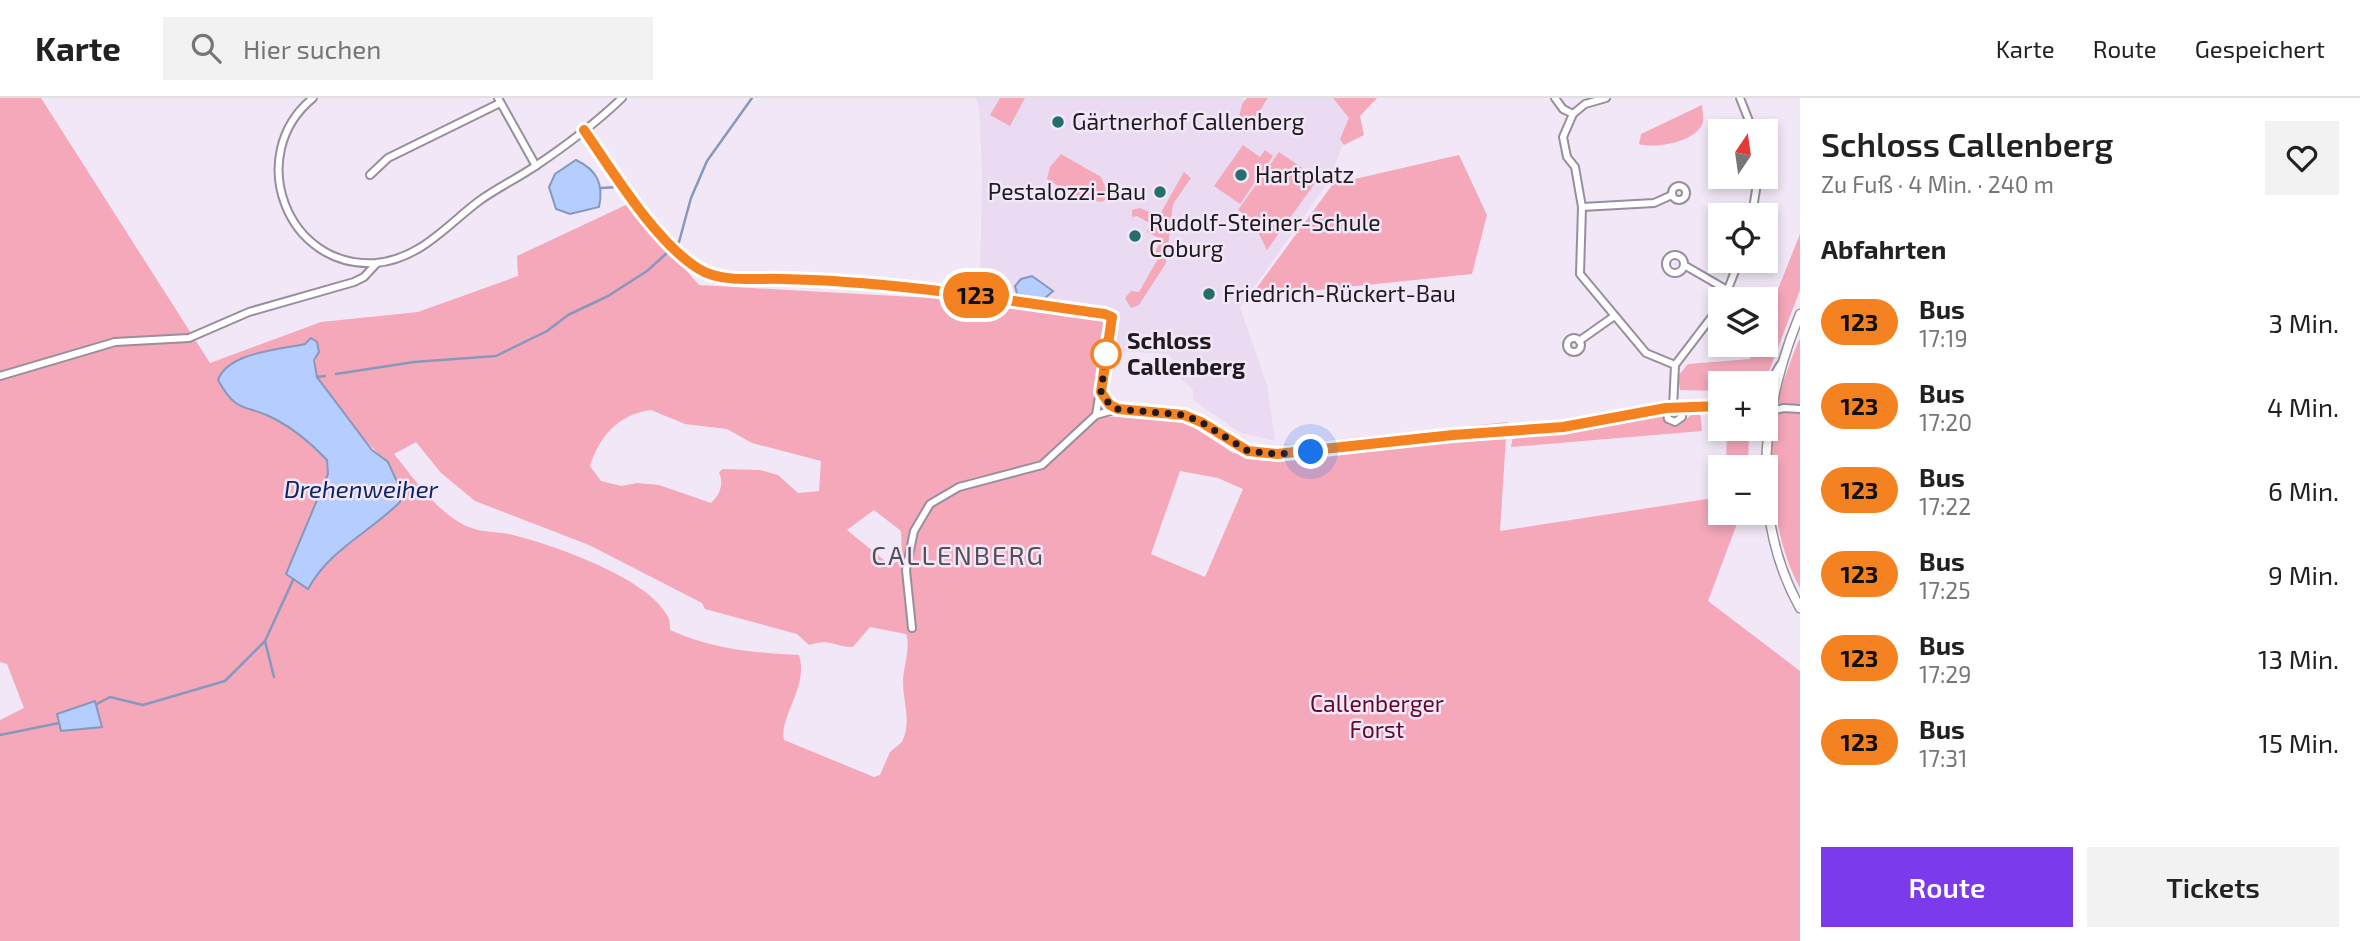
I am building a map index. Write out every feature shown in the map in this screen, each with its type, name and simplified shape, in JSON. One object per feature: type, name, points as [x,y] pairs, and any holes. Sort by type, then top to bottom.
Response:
[{"type":"street","points":[[313,98],[289,125],[280,148],[278,176],[286,207],[303,234],[329,253],[342,260],[377,263],[394,259],[430,242],[480,200],[536,166],[622,98]]},
{"type":"street","points":[[1555,98],[1563,109],[1573,114]]},
{"type":"street","points":[[1606,98],[1590,102],[1573,114],[1565,127],[1564,144],[1575,167],[1583,207],[1580,274],[1613,317],[1651,357],[1675,365]]},
{"type":"street","points":[[1740,98],[1748,119]]},
{"type":"street","points":[[370,175],[388,158],[499,100],[536,166]]},
{"type":"street","points":[[584,130],[624,188],[669,243],[710,275],[848,280],[1112,317],[1096,415]]},
{"type":"street","points":[[1583,207],[1654,203],[1672,195]]},
{"type":"street","points":[[0,376],[115,342],[189,338],[249,312],[354,282],[365,277],[377,263]]},
{"type":"street","points":[[1684,265],[1722,287]]},
{"type":"street","points":[[1778,379],[1800,314]]},
{"type":"street","points":[[1579,341],[1613,317]]},
{"type":"street","points":[[1683,407],[1681,419],[1675,422],[1668,419],[1675,365],[1708,322]]},
{"type":"street","points":[[1777,371],[1785,357]]},
{"type":"street","points":[[1101,392],[1110,405],[1118,409]]},
{"type":"street","points":[[912,628],[906,570],[914,531],[925,509],[943,494],[959,487],[1008,477],[1042,465],[1096,415],[1118,409],[1184,415],[1201,422],[1248,451],[1277,454],[1453,435],[1563,427],[1670,408],[1708,406]]},
{"type":"street","points":[[1778,408],[1800,409]]},
{"type":"street","points":[[1767,441],[1766,468],[1770,521],[1779,558],[1800,608]]},
{"type":"shaded area","name":"Rudolf-Steiner-Schule Coburg","points":[[976,98],[1240,98],[1264,106],[1268,98],[1333,98],[1359,104],[1327,184],[1240,307],[1267,385],[1275,441],[1239,432],[1193,400],[1193,390],[1180,378],[1169,354],[1112,351],[1116,313],[997,295],[980,288],[982,172],[979,109]]},
{"type":"green space","name":"Callenberger Forst","points":[[0,98],[41,98],[210,363],[321,322],[418,312],[518,276],[517,256],[628,204],[699,285],[949,299],[1103,318],[1107,326],[1096,408],[1102,417],[1152,415],[1184,421],[1233,453],[1286,460],[1506,437],[1500,531],[1708,499],[1708,525],[1736,525],[1708,601],[1800,671],[1800,941],[0,941],[0,720],[24,708],[7,664],[0,662]],"holes":[[[311,338],[317,342],[316,374],[327,394],[388,462],[388,514],[332,555],[319,569],[286,574],[328,474],[327,460],[303,435],[271,417],[305,344]],[[651,410],[685,424],[727,429],[752,443],[821,461],[819,491],[798,493],[778,475],[760,470],[723,469],[719,472],[720,489],[711,503],[659,485],[637,483],[621,486],[601,481],[590,466],[605,436],[629,416]],[[416,442],[441,473],[475,501],[589,545],[702,603],[705,609],[797,634],[809,645],[828,643],[853,647],[870,627],[906,634],[908,645],[903,682],[907,719],[902,742],[890,752],[880,775],[874,777],[784,740],[786,721],[800,678],[799,655],[733,649],[701,642],[670,630],[667,615],[656,601],[640,588],[597,564],[551,546],[513,535],[478,530],[455,520],[418,484],[394,454]],[[1180,471],[1218,478],[1243,489],[1205,577],[1151,554]],[[874,510],[901,531],[902,559],[890,565],[847,530]]]},
{"type":"green space","points":[[1000,98],[1025,98],[1010,126],[990,115]]},
{"type":"green space","points":[[1247,98],[1268,98],[1245,133],[1237,127],[1242,104]]},
{"type":"green space","points":[[1333,98],[1377,98],[1360,116],[1364,135],[1344,145],[1340,139],[1349,118]]},
{"type":"green space","points":[[1702,105],[1703,122],[1693,135],[1665,145],[1639,144],[1641,134]]},
{"type":"green space","name":"Hartplatz","points":[[1243,145],[1260,157],[1265,150],[1273,156],[1240,204],[1214,186]]},
{"type":"green space","points":[[1279,152],[1318,179],[1267,250],[1252,220],[1238,210]]},
{"type":"green space","points":[[1061,154],[1101,177],[1108,193],[1104,201],[1089,201],[1047,179],[1050,167]]},
{"type":"green space","points":[[1459,155],[1487,215],[1472,274],[1250,297],[1333,184]]},
{"type":"green space","points":[[1184,172],[1191,178],[1173,204],[1166,263],[1139,305],[1131,308],[1125,298],[1131,291],[1139,292],[1159,257],[1155,253],[1161,239],[1147,232],[1151,224],[1137,216],[1132,217],[1132,210],[1140,208],[1159,216]]},
{"type":"green space","points":[[1800,234],[1800,290],[1778,348],[1778,289]]},
{"type":"green space","points":[[1800,338],[1800,588],[1791,570],[1778,527],[1778,455],[1770,455],[1771,441],[1778,441],[1778,400]]},
{"type":"green space","points":[[1774,357],[1769,371],[1708,371],[1708,391],[1680,390],[1678,376],[1688,364]]},
{"type":"green space","points":[[1695,411],[1700,411],[1702,431],[1511,447],[1513,436],[1591,427],[1660,413],[1668,425],[1682,423]]},
{"type":"green space","points":[[1508,422],[1505,429],[1281,450],[1280,445]]},
{"type":"green space","points":[[1727,441],[1749,441],[1748,455],[1726,455]]},
{"type":"water","points":[[576,160],[594,173],[599,185],[600,199],[599,207],[570,214],[556,209],[549,187],[555,174]]},
{"type":"water","points":[[1032,276],[1053,291],[1044,299],[1017,294],[1015,286],[1021,279]]},
{"type":"water","name":"Drehenweiher","points":[[311,338],[317,342],[319,352],[314,360],[317,377],[372,450],[388,462],[398,484],[400,502],[327,563],[308,589],[286,574],[328,474],[327,460],[290,428],[265,414],[237,404],[218,380],[232,363],[243,358],[305,344]]},
{"type":"water","points":[[95,701],[102,727],[61,731],[57,714]]},
{"type":"waterway","points":[[336,374],[414,362],[496,356],[547,331],[568,315],[608,296],[647,271],[679,242],[691,198],[707,161],[752,98]]},
{"type":"waterway","points":[[601,188],[618,187],[668,250]]},
{"type":"waterway","points":[[317,377],[325,376]]},
{"type":"waterway","points":[[97,704],[110,697],[143,705],[225,681],[265,641],[293,580]]},
{"type":"waterway","points":[[265,641],[274,677]]},
{"type":"waterway","points":[[0,735],[59,723]]},
{"type":"bus line","name":"123","points":[[584,130],[624,188],[669,243],[698,269],[710,275],[848,280],[1105,314],[1112,317],[1101,392],[1110,405],[1118,409],[1184,415],[1201,422],[1248,451],[1262,454],[1311,452],[1453,435],[1563,427],[1613,420],[1666,408],[1708,406]]},
{"type":"place","name":"Gärtnerhof Callenberg","points":[[1058,122]]},
{"type":"place","name":"Hartplatz","points":[[1241,175]]},
{"type":"place","name":"Pestalozzi-Bau","points":[[1160,192]]},
{"type":"place","name":"Rudolf-Steiner-Schule Coburg","points":[[1135,236]]},
{"type":"place","name":"Friedrich-Rückert-Bau","points":[[1209,294]]},
{"type":"place","name":"Schloss Callenberg","points":[[1106,354]]},
{"type":"district","name":"CALLENBERG","points":[[958,556]]},
{"type":"route","points":[[1106,354],[1101,392],[1110,405],[1118,409],[1184,415],[1201,422],[1248,451],[1262,454],[1311,452]]}]
